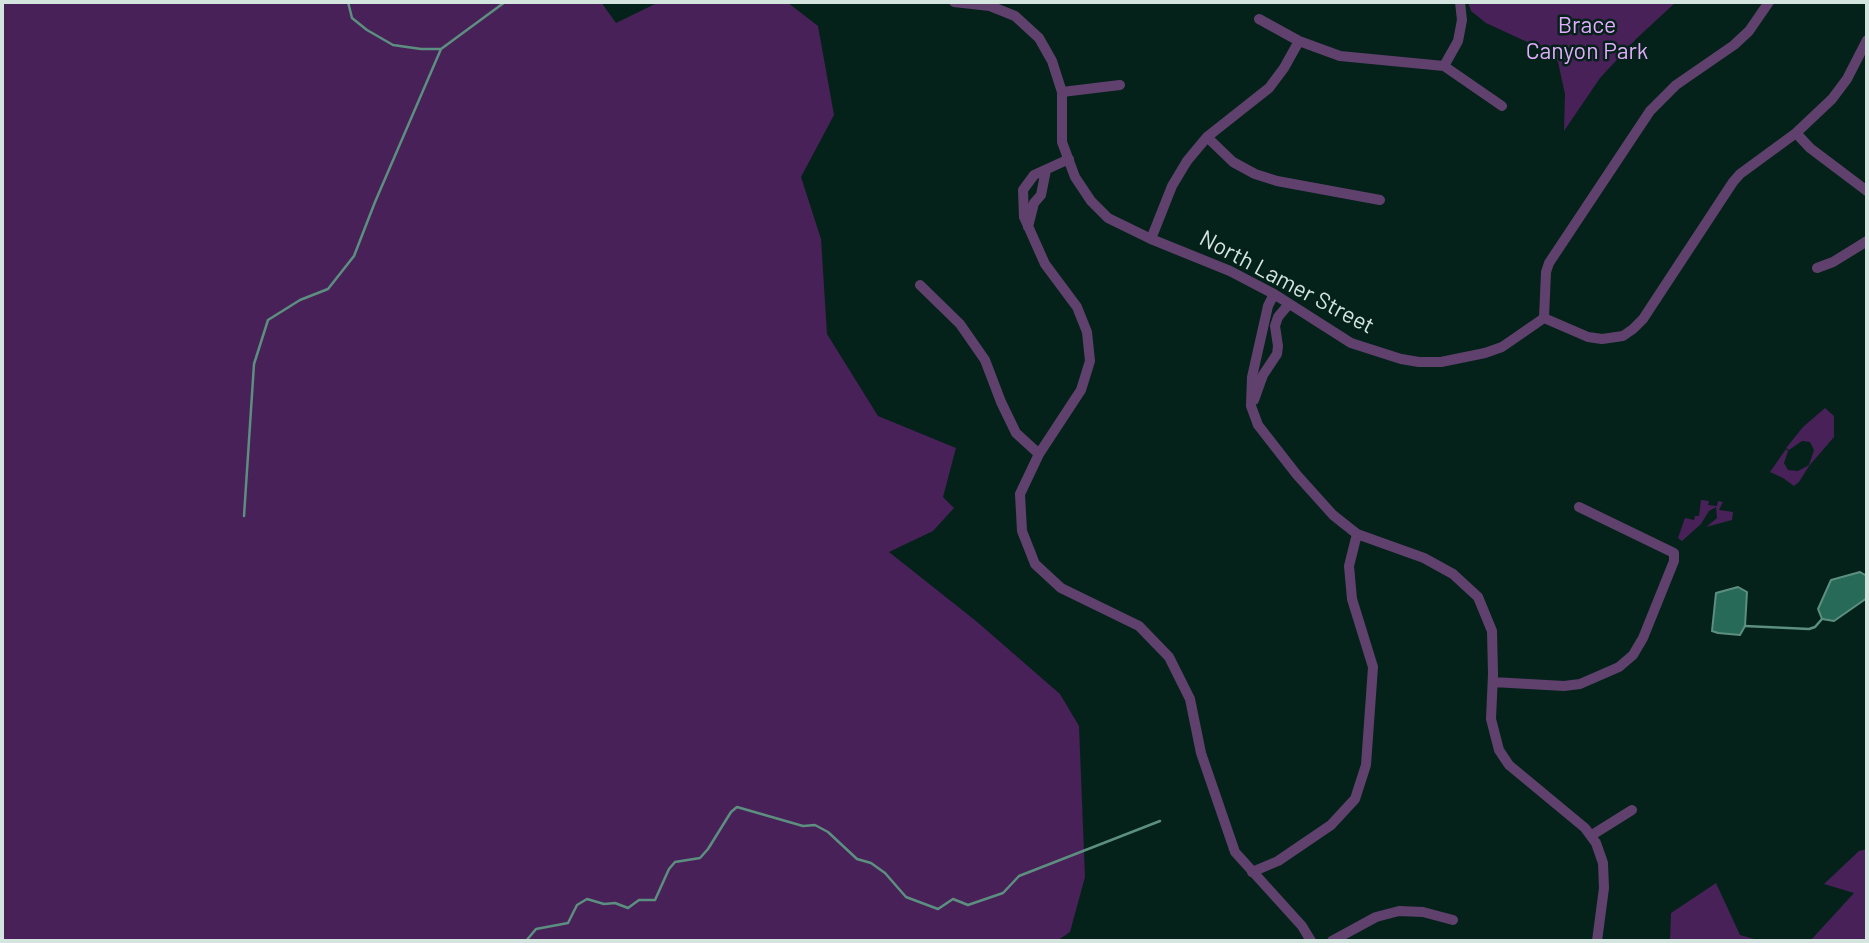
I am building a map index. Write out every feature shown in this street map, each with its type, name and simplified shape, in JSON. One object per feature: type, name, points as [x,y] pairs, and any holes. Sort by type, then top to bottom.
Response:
[{"type":"street","name":"North Lamer Street","points":[[954,2],[990,6],[1015,16],[1039,38],[1052,61],[1062,92],[1062,142],[1075,177],[1091,201],[1108,218],[1151,239],[1230,271],[1274,294],[1351,343],[1401,359],[1441,362],[1485,353],[1502,347],[1544,318]]},
{"type":"street","points":[[1444,66],[1458,41],[1460,2]]},
{"type":"street","points":[[1769,2],[1749,31],[1734,45],[1676,85],[1650,111],[1549,263],[1546,272],[1544,318],[1576,333],[1595,338],[1623,336],[1633,329],[1643,319],[1733,182],[1796,133],[1832,99],[1847,79],[1867,40]]},
{"type":"street","points":[[1259,19],[1299,41],[1340,55],[1444,66],[1502,106]]},
{"type":"street","points":[[1151,239],[1172,186],[1186,161],[1207,137],[1269,88],[1299,41]]},
{"type":"street","points":[[1062,92],[1120,85]]},
{"type":"street","points":[[1796,133],[1810,148],[1867,191]]},
{"type":"street","points":[[1207,137],[1233,162],[1255,174],[1277,181],[1380,200]]},
{"type":"street","points":[[1069,159],[1034,175],[1023,191],[1024,217],[1045,264],[1077,307],[1087,332],[1090,361],[1081,390],[1039,454],[1020,494],[1022,531],[1035,564],[1061,588],[1139,626],[1169,657],[1190,699],[1201,753],[1235,852],[1302,926],[1311,941]]},
{"type":"street","points":[[1028,227],[1034,203],[1041,195],[1046,170]]},
{"type":"street","points":[[1817,268],[1867,241]]},
{"type":"street","points":[[920,285],[960,324],[985,360],[1016,433],[1039,454]]},
{"type":"street","points":[[1274,294],[1268,306],[1252,377],[1251,406],[1258,425],[1332,515],[1357,534],[1424,558],[1454,574],[1478,597],[1492,631],[1491,719],[1494,738],[1509,765],[1592,835],[1603,863],[1604,888],[1597,941]]},
{"type":"street","points":[[1251,406],[1263,375],[1277,354],[1275,326],[1278,317],[1289,304]]},
{"type":"street","points":[[1493,682],[1572,685],[1593,680],[1619,667],[1633,655],[1647,631],[1675,557],[1671,551],[1579,507]]},
{"type":"street","points":[[1252,872],[1278,861],[1331,825],[1355,799],[1367,765],[1373,667],[1352,599],[1349,566],[1357,534]]},
{"type":"street","points":[[1592,835],[1632,810]]},
{"type":"street","points":[[1332,941],[1376,917],[1399,911],[1423,912],[1453,919]]},
{"type":"green space","points":[[2,2],[601,2],[616,23],[659,2],[787,2],[818,26],[834,115],[801,177],[821,239],[827,334],[878,416],[956,448],[943,497],[954,508],[933,531],[889,552],[976,621],[1060,694],[1079,726],[1085,877],[1070,932],[1057,941],[2,941]]},
{"type":"green space","name":"Brace Canyon Park","points":[[1468,2],[1676,2],[1637,38],[1600,78],[1564,131],[1565,94],[1558,62],[1551,53],[1486,23],[1471,11]]},
{"type":"green space","points":[[1825,408],[1834,416],[1834,437],[1799,482],[1794,486],[1770,472],[1786,449],[1788,451],[1784,463],[1788,470],[1798,471],[1809,465],[1814,450],[1810,442],[1802,441],[1789,450],[1786,448],[1803,427]]},
{"type":"green space","points":[[1701,500],[1709,501],[1708,505],[1717,506],[1718,501],[1723,502],[1719,510],[1733,512],[1732,520],[1706,527],[1717,518],[1716,507],[1709,511],[1701,524],[1682,541],[1678,538],[1685,518],[1694,520],[1695,516],[1699,516]]},
{"type":"green space","points":[[1867,849],[1867,941],[1810,941],[1854,893],[1824,884],[1859,851]]},
{"type":"green space","points":[[1716,883],[1740,935],[1762,941],[1670,941],[1671,913]]},
{"type":"shaded area","points":[[1860,572],[1867,576],[1867,598],[1834,621],[1822,619],[1818,609],[1831,580]]},
{"type":"shaded area","points":[[1738,587],[1747,592],[1745,626],[1740,635],[1712,631],[1716,593]]},
{"type":"waterway","points":[[348,2],[352,18],[367,30],[393,45],[421,49],[441,49],[505,2]]},
{"type":"waterway","points":[[244,516],[254,364],[268,320],[300,300],[328,289],[354,256],[441,49]]},
{"type":"waterway","points":[[1745,626],[1809,629],[1822,619]]},
{"type":"waterway","points":[[526,941],[536,929],[568,923],[577,905],[587,899],[628,908],[639,900],[655,900],[675,862],[700,858],[737,807],[803,826],[815,825],[828,832],[857,859],[871,863],[885,873],[906,897],[938,909],[953,899],[968,905],[1003,893],[1019,876],[1160,821]]}]
